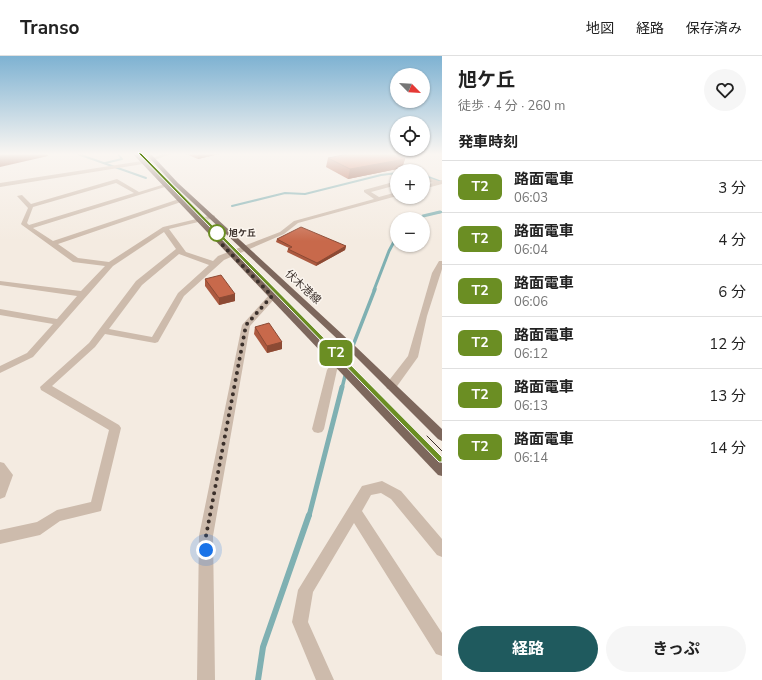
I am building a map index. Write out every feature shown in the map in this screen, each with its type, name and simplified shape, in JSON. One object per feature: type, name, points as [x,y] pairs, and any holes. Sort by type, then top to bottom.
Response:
[{"type":"main road","points":[[161,183],[442,471]]},
{"type":"main road","name":"伏木港線","points":[[175,183],[213,217],[442,436]]},
{"type":"street","points":[[0,185],[12,183]]},
{"type":"street","points":[[30,206],[110,183]]},
{"type":"street","points":[[121,183],[139,194]]},
{"type":"street","points":[[430,185],[440,183]]},
{"type":"street","points":[[378,200],[366,191],[390,185]]},
{"type":"street","points":[[28,227],[164,186]]},
{"type":"street","points":[[20,196],[30,206]]},
{"type":"street","points":[[102,331],[155,340],[181,295],[214,264],[230,253],[282,233],[296,222],[390,196]]},
{"type":"street","points":[[52,244],[179,201]]},
{"type":"street","points":[[30,206],[31,208],[24,224],[28,227],[76,260],[110,264]]},
{"type":"street","points":[[0,370],[30,355],[82,294],[110,264],[166,228],[213,217]]},
{"type":"street","points":[[166,228],[182,254],[214,264]]},
{"type":"street","points":[[0,537],[40,528],[57,516],[96,507],[115,428],[45,387],[92,345],[139,283],[180,250]]},
{"type":"street","points":[[391,386],[413,357],[423,316],[442,263]]},
{"type":"street","points":[[0,283],[82,294]]},
{"type":"street","points":[[206,680],[206,536],[246,325],[272,296]]},
{"type":"street","points":[[0,312],[59,322]]},
{"type":"street","points":[[318,429],[332,370],[336,362]]},
{"type":"street","points":[[0,467],[7,475],[0,493]]},
{"type":"street","points":[[325,680],[300,622],[303,603],[306,590],[367,490],[382,487],[396,494],[442,550]]},
{"type":"street","points":[[354,511],[442,648]]},
{"type":"building","points":[[301,227],[346,246],[317,263],[288,249],[292,247],[277,239]]},
{"type":"building","points":[[221,275],[235,294],[219,298],[205,279]]},
{"type":"building","points":[[269,323],[282,342],[267,346],[255,327]]},
{"type":"waterway","points":[[232,206],[285,193],[305,194],[349,183]]},
{"type":"waterway","points":[[437,213],[442,212]]},
{"type":"waterway","points":[[430,214],[437,213]]},
{"type":"waterway","points":[[374,290],[390,249]]},
{"type":"waterway","points":[[342,388],[352,348],[375,289]]},
{"type":"waterway","points":[[309,516],[342,387]]},
{"type":"waterway","points":[[258,680],[263,647],[309,515]]},
{"type":"tram line","points":[[168,183],[442,459]]},
{"type":"tram line","name":"T2","points":[[168,183],[442,459]]},
{"type":"tram line","points":[[427,436],[442,451]]},
{"type":"place","name":"旭ケ丘","points":[[217,233]]},
{"type":"route","points":[[206,550],[206,536],[246,325],[272,296],[211,233],[217,233]]}]
